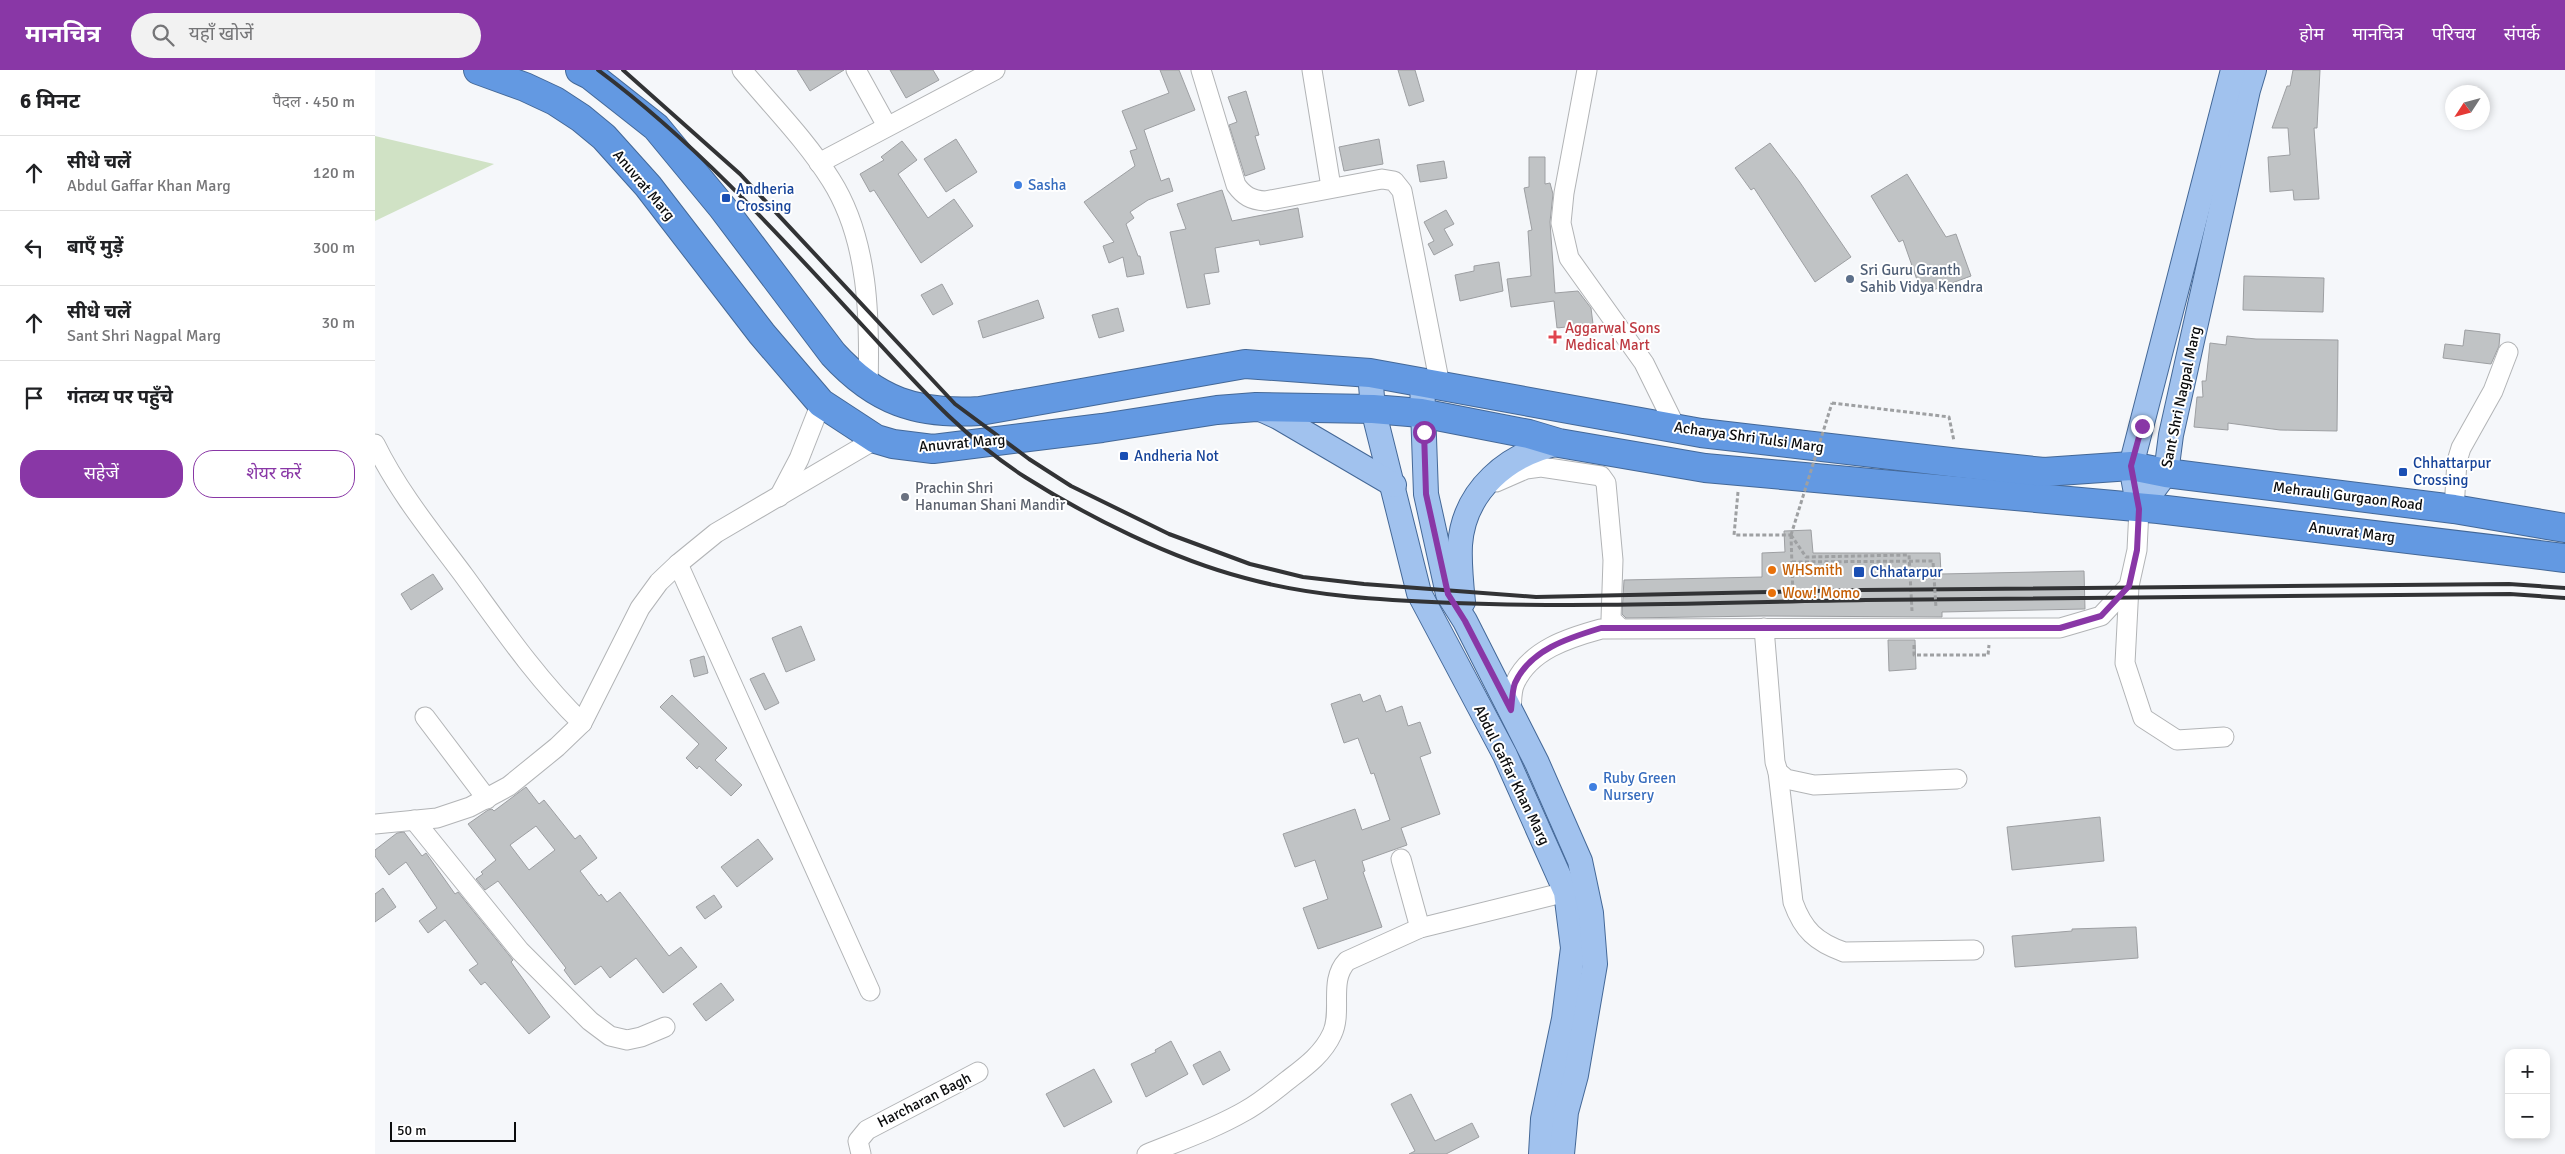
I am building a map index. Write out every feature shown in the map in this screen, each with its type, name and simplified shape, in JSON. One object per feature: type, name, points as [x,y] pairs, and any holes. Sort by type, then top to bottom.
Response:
[{"type":"highway","name":"Anuvrat Marg","points":[[478,70],[525,87],[555,101],[581,118],[603,138],[648,186],[762,334],[821,403],[875,439],[908,447],[933,449],[1102,428],[1217,410],[1256,407],[1373,409],[1421,413]]},
{"type":"highway","name":"Anuvrat Marg","points":[[580,70],[590,75],[656,127],[722,207],[833,354],[849,372],[868,387],[894,401],[911,407],[957,412],[980,411],[1245,364],[1371,372]]},
{"type":"highway","name":"Acharya Shri Tulsi Marg","points":[[1371,372],[1676,428],[2044,472],[2131,466]]},
{"type":"highway","name":"Acharya Shri Tulsi Marg","points":[[1421,413],[1529,434],[1559,443],[1705,468],[2037,497],[2139,509]]},
{"type":"highway","name":"Mehrauli Gurgaon Road","points":[[2131,466],[2166,473],[2454,509],[2565,528]]},
{"type":"highway","name":"Anuvrat Marg","points":[[2139,509],[2168,510],[2565,558]]},
{"type":"main road","name":"Sant Shri Nagpal Marg","points":[[2139,509],[2131,466],[2233,70]]},
{"type":"main road","name":"Sant Shri Nagpal Marg","points":[[2139,509],[2166,473],[2171,435],[2254,70]]},
{"type":"main road","name":"Abdul Gaffar Khan Marg","points":[[1371,372],[1373,409],[1394,485],[1419,593],[1505,755],[1566,892],[1573,948],[1564,1019],[1543,1120],[1541,1154]]},
{"type":"main road","name":"Abdul Gaffar Khan Marg","points":[[1431,383],[1421,413],[1426,494],[1448,594],[1465,621],[1537,763],[1580,862],[1591,913],[1595,964],[1576,1075],[1566,1112],[1562,1154]]},
{"type":"main road","points":[[1256,407],[1278,417],[1394,485]]},
{"type":"main road","points":[[1465,621],[1460,574],[1460,543],[1469,510],[1487,482],[1512,460],[1535,449],[1559,443]]},
{"type":"street","points":[[742,70],[832,181],[854,234],[868,296],[868,387]]},
{"type":"street","points":[[856,70],[887,126]]},
{"type":"street","points":[[819,163],[995,70]]},
{"type":"street","points":[[1201,70],[1236,185],[1242,193],[1253,200],[1265,201],[1382,179],[1394,181],[1402,191],[1431,383]]},
{"type":"street","points":[[1312,70],[1331,188]]},
{"type":"street","points":[[1587,70],[1564,192],[1561,223],[1569,258],[1644,363],[1676,428]]},
{"type":"street","points":[[2454,509],[2457,461],[2461,448],[2493,391],[2508,352]]},
{"type":"street","points":[[778,498],[799,459],[821,403]]},
{"type":"street","points":[[375,824],[437,818],[487,799],[509,786],[583,723],[640,608],[659,582],[716,533],[875,439]]},
{"type":"street","points":[[375,444],[406,500],[511,643],[554,696],[583,723]]},
{"type":"street","points":[[1477,496],[1496,482],[1526,468],[1541,467],[1601,476],[1606,483],[1613,551],[1611,619],[1620,628]]},
{"type":"street","points":[[2139,509],[2137,550],[2129,586],[2125,663],[2143,718],[2177,740],[2224,737]]},
{"type":"street","points":[[678,564],[870,991]]},
{"type":"street","points":[[1511,710],[1514,684],[1527,665],[1541,652],[1577,635],[1601,628],[2060,628],[2101,616],[2129,586]]},
{"type":"street","points":[[1764,628],[1775,762],[1778,772],[1793,902],[1799,920],[1807,930],[1828,946],[1843,952],[1974,950]]},
{"type":"street","points":[[425,717],[487,799]]},
{"type":"street","points":[[1778,772],[1786,779],[1814,785],[1957,779]]},
{"type":"street","points":[[415,820],[519,951],[590,1021],[610,1036],[627,1040],[641,1037],[665,1027]]},
{"type":"street","points":[[1401,859],[1420,928]]},
{"type":"street","points":[[1147,1154],[1245,1112],[1314,1059],[1325,1047],[1337,1017],[1338,977],[1341,968],[1358,955],[1420,928],[1566,892]]},
{"type":"street","name":"Harcharan Bagh","points":[[861,1154],[858,1141],[867,1130],[978,1072]]},
{"type":"path","points":[[1793,597],[1791,535],[1832,403],[1949,417],[1959,463]]},
{"type":"path","points":[[1740,471],[1734,535],[1791,535]]},
{"type":"path","points":[[1791,535],[1806,558],[1909,555],[1914,655],[1988,655]]},
{"type":"path","points":[[1792,562],[1933,561],[1936,608]]},
{"type":"green space","points":[[375,136],[494,164],[375,221]]},
{"type":"building","points":[[797,70],[844,70],[810,91]]},
{"type":"building","points":[[890,70],[933,70],[939,80],[906,98]]},
{"type":"building","points":[[1160,70],[1179,70],[1195,110],[1144,130],[1161,181],[1169,178],[1173,191],[1148,200],[1130,212],[1134,218],[1126,224],[1138,256],[1140,256],[1144,274],[1127,277],[1123,257],[1109,263],[1103,246],[1114,242],[1084,202],[1135,166],[1130,151],[1137,149],[1122,111],[1169,93]]},
{"type":"building","points":[[1398,70],[1415,70],[1424,101],[1409,106]]},
{"type":"building","points":[[2293,70],[2320,70],[2317,128],[2314,128],[2319,199],[2294,200],[2293,190],[2270,192],[2268,157],[2290,155],[2288,128],[2272,128],[2287,86],[2290,86]]},
{"type":"building","points":[[1246,91],[1259,135],[1255,136],[1265,169],[1245,176],[1229,125],[1237,122],[1228,97]]},
{"type":"building","points":[[956,139],[977,172],[946,192],[924,159]]},
{"type":"building","points":[[1379,139],[1383,164],[1344,171],[1339,147]]},
{"type":"building","points":[[902,141],[917,160],[898,174],[928,218],[954,199],[973,226],[921,263],[874,190],[870,192],[860,174],[884,160],[881,157]]},
{"type":"building","points":[[1770,143],[1799,181],[1851,257],[1815,282],[1754,188],[1751,190],[1735,168]]},
{"type":"building","points":[[1529,157],[1545,157],[1545,184],[1550,183],[1553,194],[1550,222],[1555,293],[1578,291],[1591,308],[1593,324],[1557,328],[1554,301],[1511,307],[1507,279],[1531,276],[1528,231],[1532,230],[1524,188],[1529,187]]},
{"type":"building","points":[[1444,161],[1447,178],[1420,182],[1417,165]]},
{"type":"building","points":[[1907,174],[1946,237],[1956,234],[1971,276],[1922,294],[1903,240],[1899,242],[1871,196]]},
{"type":"building","points":[[1222,190],[1232,221],[1298,208],[1303,237],[1260,245],[1259,240],[1215,248],[1219,272],[1204,274],[1210,304],[1187,308],[1170,232],[1186,229],[1177,204]]},
{"type":"building","points":[[1446,210],[1454,224],[1444,229],[1453,245],[1434,255],[1428,244],[1434,241],[1424,222]]},
{"type":"building","points":[[1499,262],[1503,291],[1460,301],[1455,275],[1474,271],[1474,266]]},
{"type":"building","points":[[2244,276],[2324,278],[2323,312],[2243,310]]},
{"type":"building","points":[[942,284],[953,304],[933,315],[921,295]]},
{"type":"building","points":[[1038,300],[1044,318],[983,338],[978,321]]},
{"type":"building","points":[[1118,308],[1124,331],[1099,338],[1092,315]]},
{"type":"building","points":[[2465,330],[2500,334],[2499,346],[2491,364],[2443,358],[2445,344],[2463,346]]},
{"type":"building","points":[[2227,336],[2256,339],[2338,340],[2337,431],[2280,430],[2228,423],[2228,430],[2194,427],[2197,397],[2203,397],[2202,381],[2206,381],[2210,343],[2226,345]]},
{"type":"building","points":[[1811,530],[1813,553],[1940,553],[1941,574],[2084,571],[2085,609],[1942,612],[1942,617],[1763,616],[1626,618],[1622,614],[1624,580],[1762,577],[1762,553],[1785,552],[1784,531]]},
{"type":"building","points":[[433,574],[443,589],[411,610],[401,594]]},
{"type":"building","points":[[801,626],[815,660],[786,672],[772,638]]},
{"type":"building","points":[[1888,640],[1915,640],[1916,669],[1889,671]]},
{"type":"building","points":[[704,656],[708,673],[694,677],[690,660]]},
{"type":"building","points":[[764,673],[779,703],[765,710],[750,679]]},
{"type":"building","points":[[1360,694],[1363,702],[1380,695],[1386,712],[1402,706],[1408,726],[1420,722],[1431,753],[1420,757],[1440,814],[1401,828],[1407,845],[1362,861],[1365,871],[1363,872],[1382,927],[1318,949],[1303,908],[1328,899],[1315,860],[1295,867],[1283,834],[1355,809],[1362,830],[1390,820],[1374,773],[1371,774],[1358,738],[1344,743],[1331,704]]},
{"type":"building","points":[[672,695],[727,748],[715,760],[742,785],[731,796],[699,766],[697,769],[686,758],[699,744],[660,707]]},
{"type":"building","points":[[526,787],[539,804],[544,800],[575,839],[580,835],[597,858],[580,871],[599,896],[601,894],[607,902],[620,892],[669,956],[681,947],[697,967],[663,993],[636,958],[610,978],[601,966],[575,985],[564,970],[566,968],[498,881],[485,890],[476,879],[483,874],[481,872],[496,860],[468,824],[488,810],[492,809],[494,811]],"holes":[[[536,826],[555,850],[529,870],[510,845]]]},
{"type":"building","points":[[2100,817],[2104,861],[2012,870],[2007,827]]},
{"type":"building","points":[[404,832],[422,856],[426,853],[455,894],[458,892],[513,960],[511,962],[550,1017],[529,1034],[485,982],[481,985],[469,970],[478,964],[445,920],[428,933],[419,921],[437,908],[406,862],[389,875],[375,856],[375,850],[397,833]]},
{"type":"building","points":[[758,839],[773,859],[737,887],[721,867]]},
{"type":"building","points":[[383,888],[396,907],[375,922],[375,894]]},
{"type":"building","points":[[714,895],[722,907],[705,919],[696,907]]},
{"type":"building","points":[[2136,927],[2138,958],[2015,967],[2012,936],[2072,931],[2072,929]]},
{"type":"building","points":[[721,983],[734,1000],[706,1021],[693,1004]]},
{"type":"building","points":[[1171,1041],[1188,1074],[1146,1097],[1131,1064],[1156,1052],[1155,1050]]},
{"type":"building","points":[[1220,1051],[1230,1070],[1203,1085],[1193,1065]]},
{"type":"building","points":[[1094,1069],[1112,1102],[1064,1127],[1046,1094]]},
{"type":"building","points":[[1411,1094],[1435,1141],[1472,1123],[1479,1137],[1446,1154],[1409,1154],[1415,1151],[1391,1104]]},
{"type":"railway","points":[[598,70],[634,98],[703,159],[769,225],[939,407],[980,444],[1025,477],[1103,522],[1189,560],[1245,578],[1297,590],[1375,599],[1505,604],[1608,605],[1946,599],[2510,594],[2565,598]]},
{"type":"railway","points":[[623,70],[740,174],[955,404],[1029,459],[1071,486],[1169,534],[1250,564],[1303,577],[1364,584],[1536,597],[1862,590],[2509,584],[2565,588]]},
{"type":"place","name":"Sasha","points":[[1018,185]]},
{"type":"place","name":"Andheria Crossing","points":[[726,198]]},
{"type":"place","name":"Sri Guru Granth Sahib Vidya Kendra","points":[[1850,279]]},
{"type":"place","name":"Aggarwal Sons Medical Mart","points":[[1555,337]]},
{"type":"place","name":"Andheria Not","points":[[1124,456]]},
{"type":"place","name":"Chhattarpur Crossing","points":[[2403,472]]},
{"type":"place","name":"Prachin Shri Hanuman Shani Mandir","points":[[905,497]]},
{"type":"place","name":"WHSmith","points":[[1772,570]]},
{"type":"place","name":"Chhatarpur","points":[[1859,572]]},
{"type":"place","name":"Wow! Momo","points":[[1772,593]]},
{"type":"place","name":"Ruby Green Nursery","points":[[1593,787]]},
{"type":"route","points":[[1424,432],[1426,494],[1448,594],[1465,621],[1511,710],[1514,684],[1527,665],[1541,652],[1577,635],[1601,628],[2060,628],[2101,616],[2129,586],[2137,550],[2139,509],[2131,466],[2142,426]]}]
